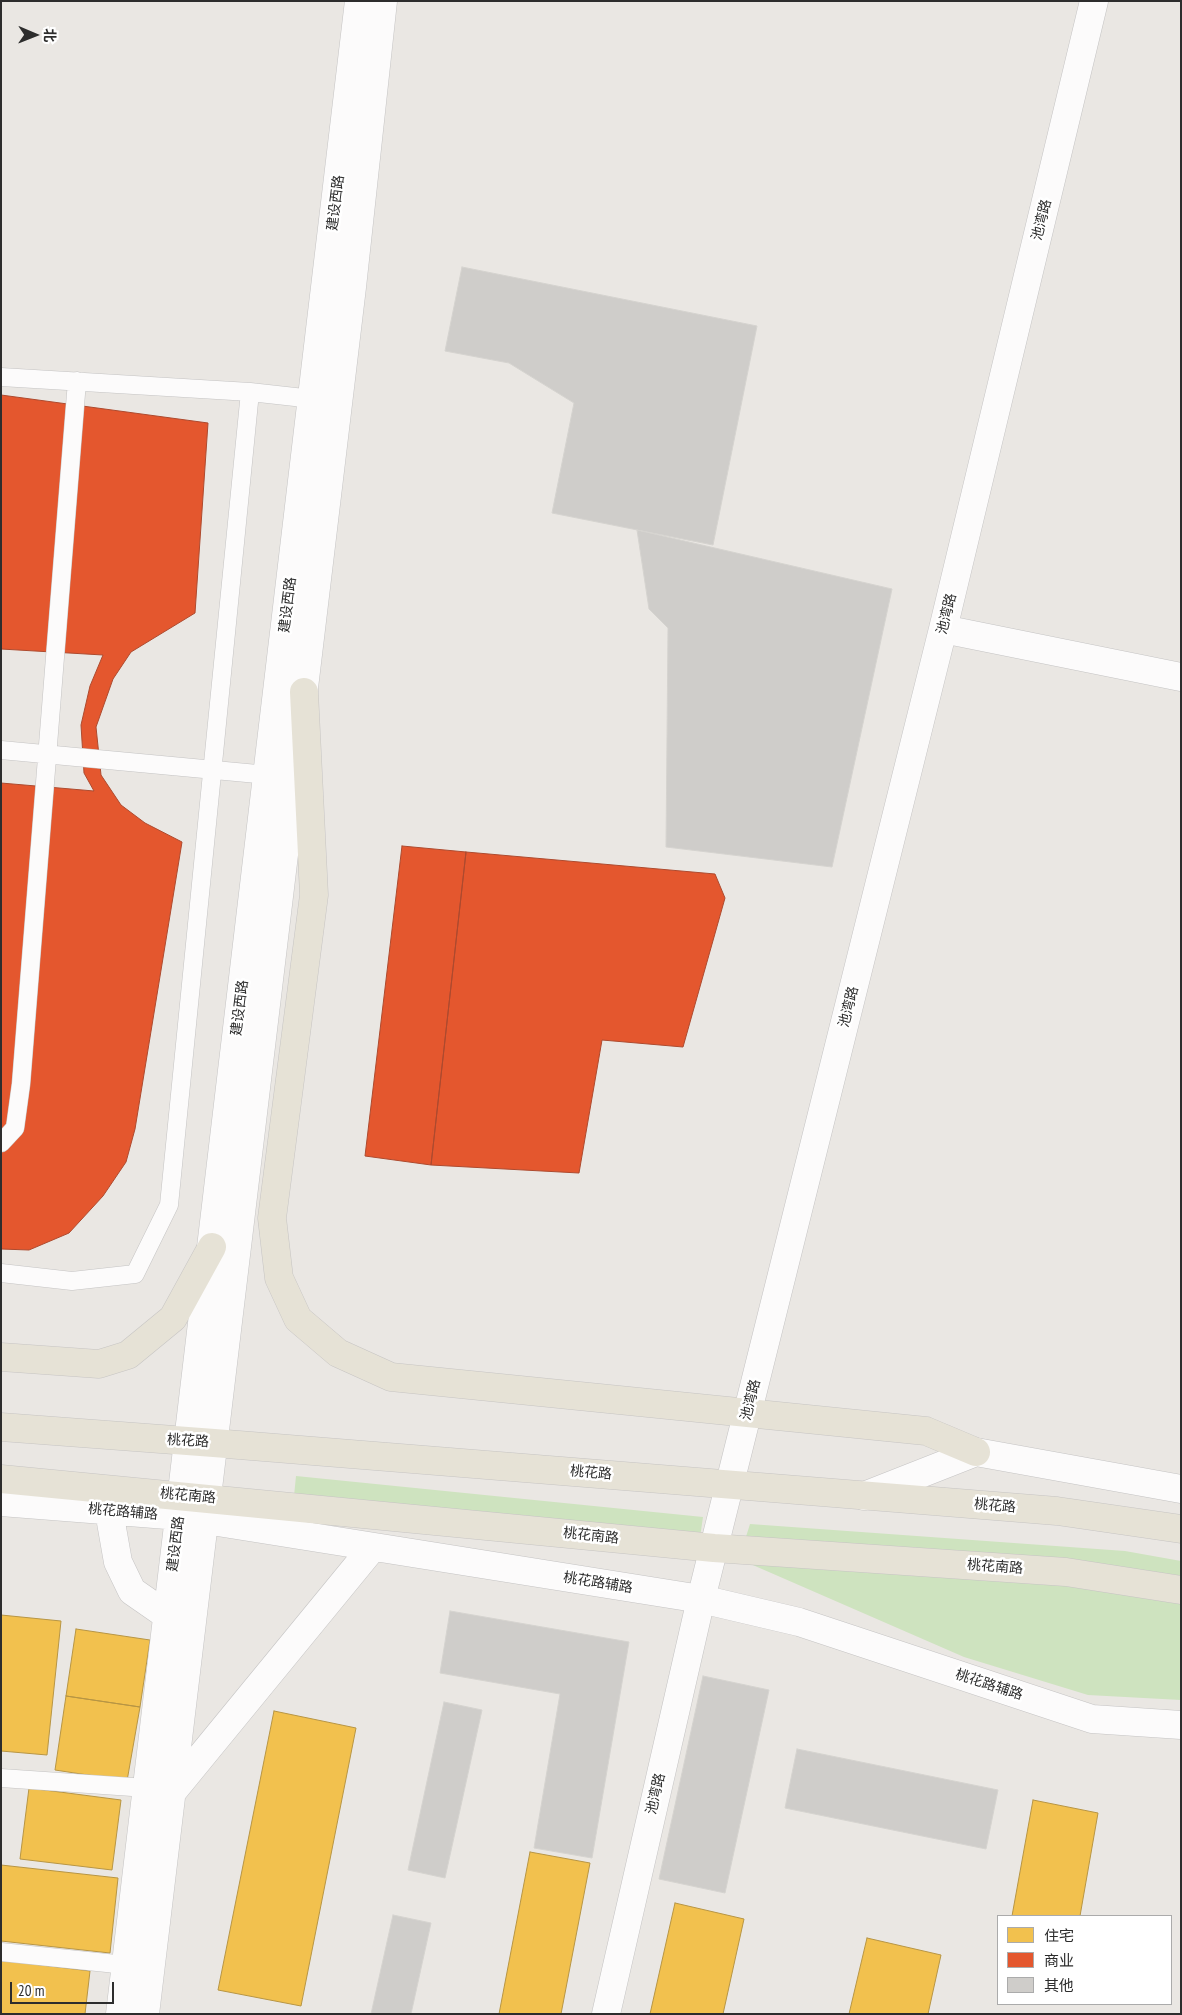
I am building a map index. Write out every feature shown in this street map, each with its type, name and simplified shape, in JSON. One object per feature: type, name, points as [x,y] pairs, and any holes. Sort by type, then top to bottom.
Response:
[{"type":"main road","name":"建设西路","points":[[201,1442],[212,1246],[359,1]]},
{"type":"main road","name":"建设西路","points":[[120,2014],[126,1964],[160,1790],[201,1442],[304,692],[352,287],[383,1]]},
{"type":"main road","name":"池湾路","points":[[606,2014],[701,1600],[943,629],[1094,1]]},
{"type":"main road","points":[[943,629],[1181,677]]},
{"type":"main road","points":[[304,692],[314,895],[272,1218],[280,1278],[298,1320],[338,1353],[390,1377],[926,1432],[976,1452],[1181,1489]]},
{"type":"main road","points":[[1,1356],[99,1364],[128,1355],[174,1318],[212,1246]]},
{"type":"main road","name":"桃花路","points":[[1,1427],[1058,1511],[1181,1529]]},
{"type":"main road","points":[[864,1496],[976,1452]]},
{"type":"main road","name":"桃花南路","points":[[1,1479],[193,1508],[714,1548],[1066,1572],[1181,1590]]},
{"type":"main road","name":"桃花路辅路","points":[[1,1502],[109,1511],[193,1508],[372,1548],[701,1600],[799,1622],[1092,1719],[1181,1725]]},
{"type":"main road","name":"建设西路","points":[[145,2014],[160,1790],[168,1616],[193,1508]]},
{"type":"main road","points":[[109,1511],[118,1562],[132,1591],[168,1616]]},
{"type":"main road","points":[[160,1790],[372,1548]]},
{"type":"lane","points":[[1,377],[250,392],[313,399]]},
{"type":"lane","points":[[1,1143],[15,1128],[21,1084],[77,381]]},
{"type":"lane","points":[[1,1273],[72,1281],[135,1274],[168,1206],[250,392]]},
{"type":"lane","points":[[1,750],[268,775]]},
{"type":"lane","points":[[1,1778],[160,1790]]},
{"type":"lane","points":[[1,1952],[126,1964]]},
{"type":"green space","points":[[296,1476],[703,1517],[697,1558],[293,1506]]},
{"type":"green space","points":[[750,1524],[1125,1551],[1181,1561],[1181,1700],[1088,1695],[964,1657],[739,1559]]},
{"type":"building: 住宅","points":[[1,1615],[61,1621],[47,1755],[1,1751]]},
{"type":"building: 住宅","points":[[76,1629],[150,1640],[140,1707],[66,1696]]},
{"type":"building: 住宅","points":[[66,1696],[140,1707],[127,1781],[55,1770]]},
{"type":"building: 住宅","points":[[274,1711],[356,1728],[301,2006],[218,1990]]},
{"type":"building: 住宅","points":[[29,1788],[121,1800],[112,1870],[20,1859]]},
{"type":"building: 住宅","points":[[1033,1800],[1098,1813],[1080,1915],[1012,1915]]},
{"type":"building: 住宅","points":[[530,1852],[590,1863],[561,2014],[499,2014]]},
{"type":"building: 住宅","points":[[1,1865],[118,1878],[110,1953],[1,1941]]},
{"type":"building: 住宅","points":[[675,1903],[744,1919],[723,2014],[650,2014]]},
{"type":"building: 住宅","points":[[867,1938],[941,1955],[928,2014],[849,2014]]},
{"type":"building: 住宅","points":[[1,1960],[90,1971],[85,2014],[1,2014]]},
{"type":"building: 商业","points":[[1,395],[208,423],[195,613],[131,652],[113,679],[96,727],[101,775],[121,805],[145,823],[182,842],[135,1129],[126,1162],[103,1196],[69,1233],[29,1250],[1,1249],[1,783],[94,791],[84,773],[81,725],[90,686],[103,655],[1,649]]},
{"type":"building: 商业","points":[[402,846],[466,852],[431,1165],[365,1156]]},
{"type":"building: 商业","points":[[466,852],[715,874],[725,898],[683,1047],[602,1040],[579,1173],[431,1165]]},
{"type":"building: 其他","points":[[462,267],[757,326],[713,545],[552,513],[574,403],[509,363],[445,351]]},
{"type":"building: 其他","points":[[637,530],[892,589],[832,867],[666,847],[668,628],[649,609]]},
{"type":"building: 其他","points":[[450,1611],[629,1642],[592,1858],[534,1848],[560,1694],[440,1673]]},
{"type":"building: 其他","points":[[703,1676],[769,1690],[725,1893],[659,1879]]},
{"type":"building: 其他","points":[[444,1702],[482,1710],[445,1878],[408,1870]]},
{"type":"building: 其他","points":[[797,1749],[998,1790],[986,1849],[785,1808]]},
{"type":"building: 其他","points":[[393,1915],[431,1923],[411,2014],[371,2014]]}]
